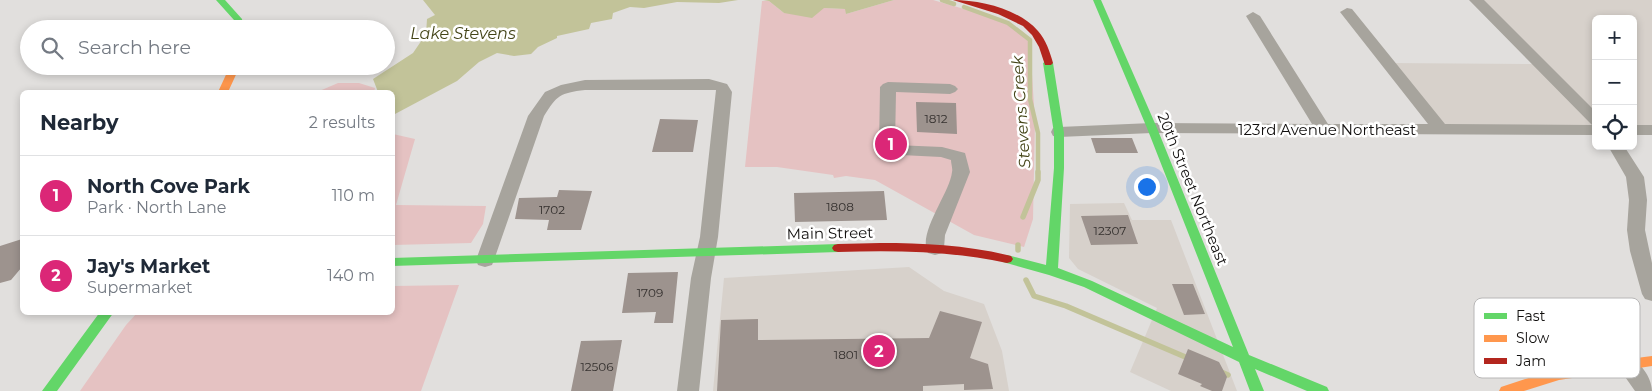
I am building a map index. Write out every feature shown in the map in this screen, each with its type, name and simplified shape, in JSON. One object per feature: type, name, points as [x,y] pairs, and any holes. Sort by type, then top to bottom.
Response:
[{"type":"main road","points":[[220,0],[238,20]]},
{"type":"main road","points":[[957,0],[1004,13],[1021,20],[1033,28],[1044,42],[1059,132],[1058,200],[1053,238],[1052,271]]},
{"type":"main road","name":"20th Street Northeast","points":[[1097,0],[1152,128],[1257,391]]},
{"type":"main road","points":[[224,90],[231,75]]},
{"type":"main road","name":"Main Street","points":[[395,262],[867,247],[935,248],[986,254],[1052,271],[1088,284],[1245,360],[1322,391]]},
{"type":"main road","points":[[49,391],[106,315]]},
{"type":"main road","points":[[1506,391],[1524,383],[1547,378]]},
{"type":"street","points":[[1476,0],[1592,117]]},
{"type":"street","points":[[1347,12],[1440,129]]},
{"type":"street","points":[[1253,16],[1323,128]]},
{"type":"street","points":[[485,260],[536,116],[550,95],[566,88],[585,85],[709,84],[722,87],[724,92],[688,391]]},
{"type":"street","points":[[935,248],[936,235],[961,172],[959,157],[942,152],[887,150],[888,87],[950,89]]},
{"type":"street","name":"123rd Avenue Northeast","points":[[1059,132],[1152,128],[1592,130]]},
{"type":"street","points":[[1637,130],[1652,130]]},
{"type":"street","points":[[1618,150],[1635,177],[1638,200],[1636,230],[1638,251],[1652,294]]},
{"type":"street","points":[[1637,378],[1647,391]]},
{"type":"shaded area","points":[[894,0],[933,0],[1009,22],[1030,43],[1035,121],[1033,219],[1024,247],[974,235],[875,180],[846,176],[834,178],[833,175],[777,167],[745,167],[762,1],[769,1],[784,13],[824,8],[846,9],[846,14]]},
{"type":"shaded area","points":[[1476,0],[1652,0],[1652,130],[1637,130],[1637,15],[1592,15],[1592,130],[1440,129],[1388,63],[1538,64]]},
{"type":"shaded area","points":[[338,83],[359,83],[375,88],[374,90],[322,90]]},
{"type":"shaded area","points":[[395,134],[415,139],[396,205],[486,206],[483,224],[471,243],[395,245]]},
{"type":"shaded area","points":[[1124,203],[1132,220],[1171,220],[1237,391],[1171,391],[1130,372],[1157,308],[1078,269],[1069,258],[1070,204]]},
{"type":"shaded area","points":[[909,267],[944,291],[984,304],[1002,351],[1009,391],[713,391],[724,278]]},
{"type":"shaded area","points":[[459,285],[421,391],[80,391],[126,325],[135,315],[395,315],[395,286]]},
{"type":"water","name":"Lake Stevens","points":[[423,0],[738,0],[719,3],[677,2],[644,8],[630,7],[613,13],[612,19],[591,23],[589,29],[557,36],[557,38],[538,47],[531,54],[514,56],[497,53],[479,62],[457,81],[395,114],[395,90],[377,90],[373,79],[379,75],[395,75],[395,65],[413,53],[426,34],[427,19],[435,15]]},
{"type":"water","points":[[763,0],[894,0],[846,14],[845,9],[824,8],[812,18],[784,13],[769,1]]},
{"type":"building","points":[[916,102],[956,103],[957,134],[917,132]]},
{"type":"building","points":[[660,119],[698,120],[693,152],[652,152]]},
{"type":"building","points":[[1091,138],[1132,138],[1138,153],[1096,153]]},
{"type":"building","points":[[559,190],[592,191],[581,230],[547,230],[549,220],[515,219],[519,198],[557,197]]},
{"type":"building","points":[[884,191],[887,220],[795,222],[794,193]]},
{"type":"building","points":[[1128,215],[1138,244],[1091,245],[1081,216]]},
{"type":"building","points":[[20,240],[20,269],[11,280],[0,283],[0,246]]},
{"type":"building","points":[[678,272],[673,323],[654,323],[656,312],[622,313],[628,273]]},
{"type":"building","points":[[1172,284],[1193,284],[1205,314],[1184,315]]},
{"type":"building","points":[[940,311],[982,322],[970,358],[988,364],[993,389],[964,390],[964,384],[923,386],[923,391],[717,391],[721,320],[758,319],[758,340],[929,338]]},
{"type":"building","points":[[622,340],[613,391],[571,391],[581,341]]},
{"type":"building","points":[[1188,349],[1219,362],[1227,377],[1222,391],[1212,391],[1200,386],[1202,384],[1178,374]]},
{"type":"waterway","name":"Stevens Creek","points":[[942,0],[954,4]]},
{"type":"waterway","name":"Stevens Creek","points":[[964,7],[1008,23],[1030,40],[1030,99],[1038,133],[1038,180],[1023,217]]},
{"type":"waterway","name":"Stevens Creek","points":[[1018,245],[1018,250]]},
{"type":"waterway","name":"Stevens Creek","points":[[1026,280],[1034,296],[1066,306],[1190,359]]},
{"type":"waterway","name":"Stevens Creek","points":[[1219,371],[1228,375]]},
{"type":"traffic: fast","points":[[220,0],[238,20]]},
{"type":"traffic: fast","points":[[1097,0],[1152,128],[1257,391]]},
{"type":"traffic: fast","points":[[1048,63],[1059,133],[1059,168],[1052,271]]},
{"type":"traffic: fast","points":[[395,262],[838,248]]},
{"type":"traffic: fast","points":[[1007,259],[1052,271],[1088,284],[1245,359],[1322,391]]},
{"type":"traffic: fast","points":[[49,391],[106,315]]},
{"type":"traffic: slow","points":[[224,90],[231,75]]},
{"type":"traffic: slow","points":[[1640,363],[1652,361]]},
{"type":"traffic: slow","points":[[1506,391],[1547,378]]},
{"type":"traffic: jam","points":[[957,0],[1001,12],[1026,24],[1036,34],[1048,63]]},
{"type":"traffic: jam","points":[[838,248],[902,247],[944,249],[986,254],[1007,259]]},
{"type":"place","name":"North Cove Park","points":[[891,144]]},
{"type":"place","name":"Jay's Market","points":[[879,351]]}]
